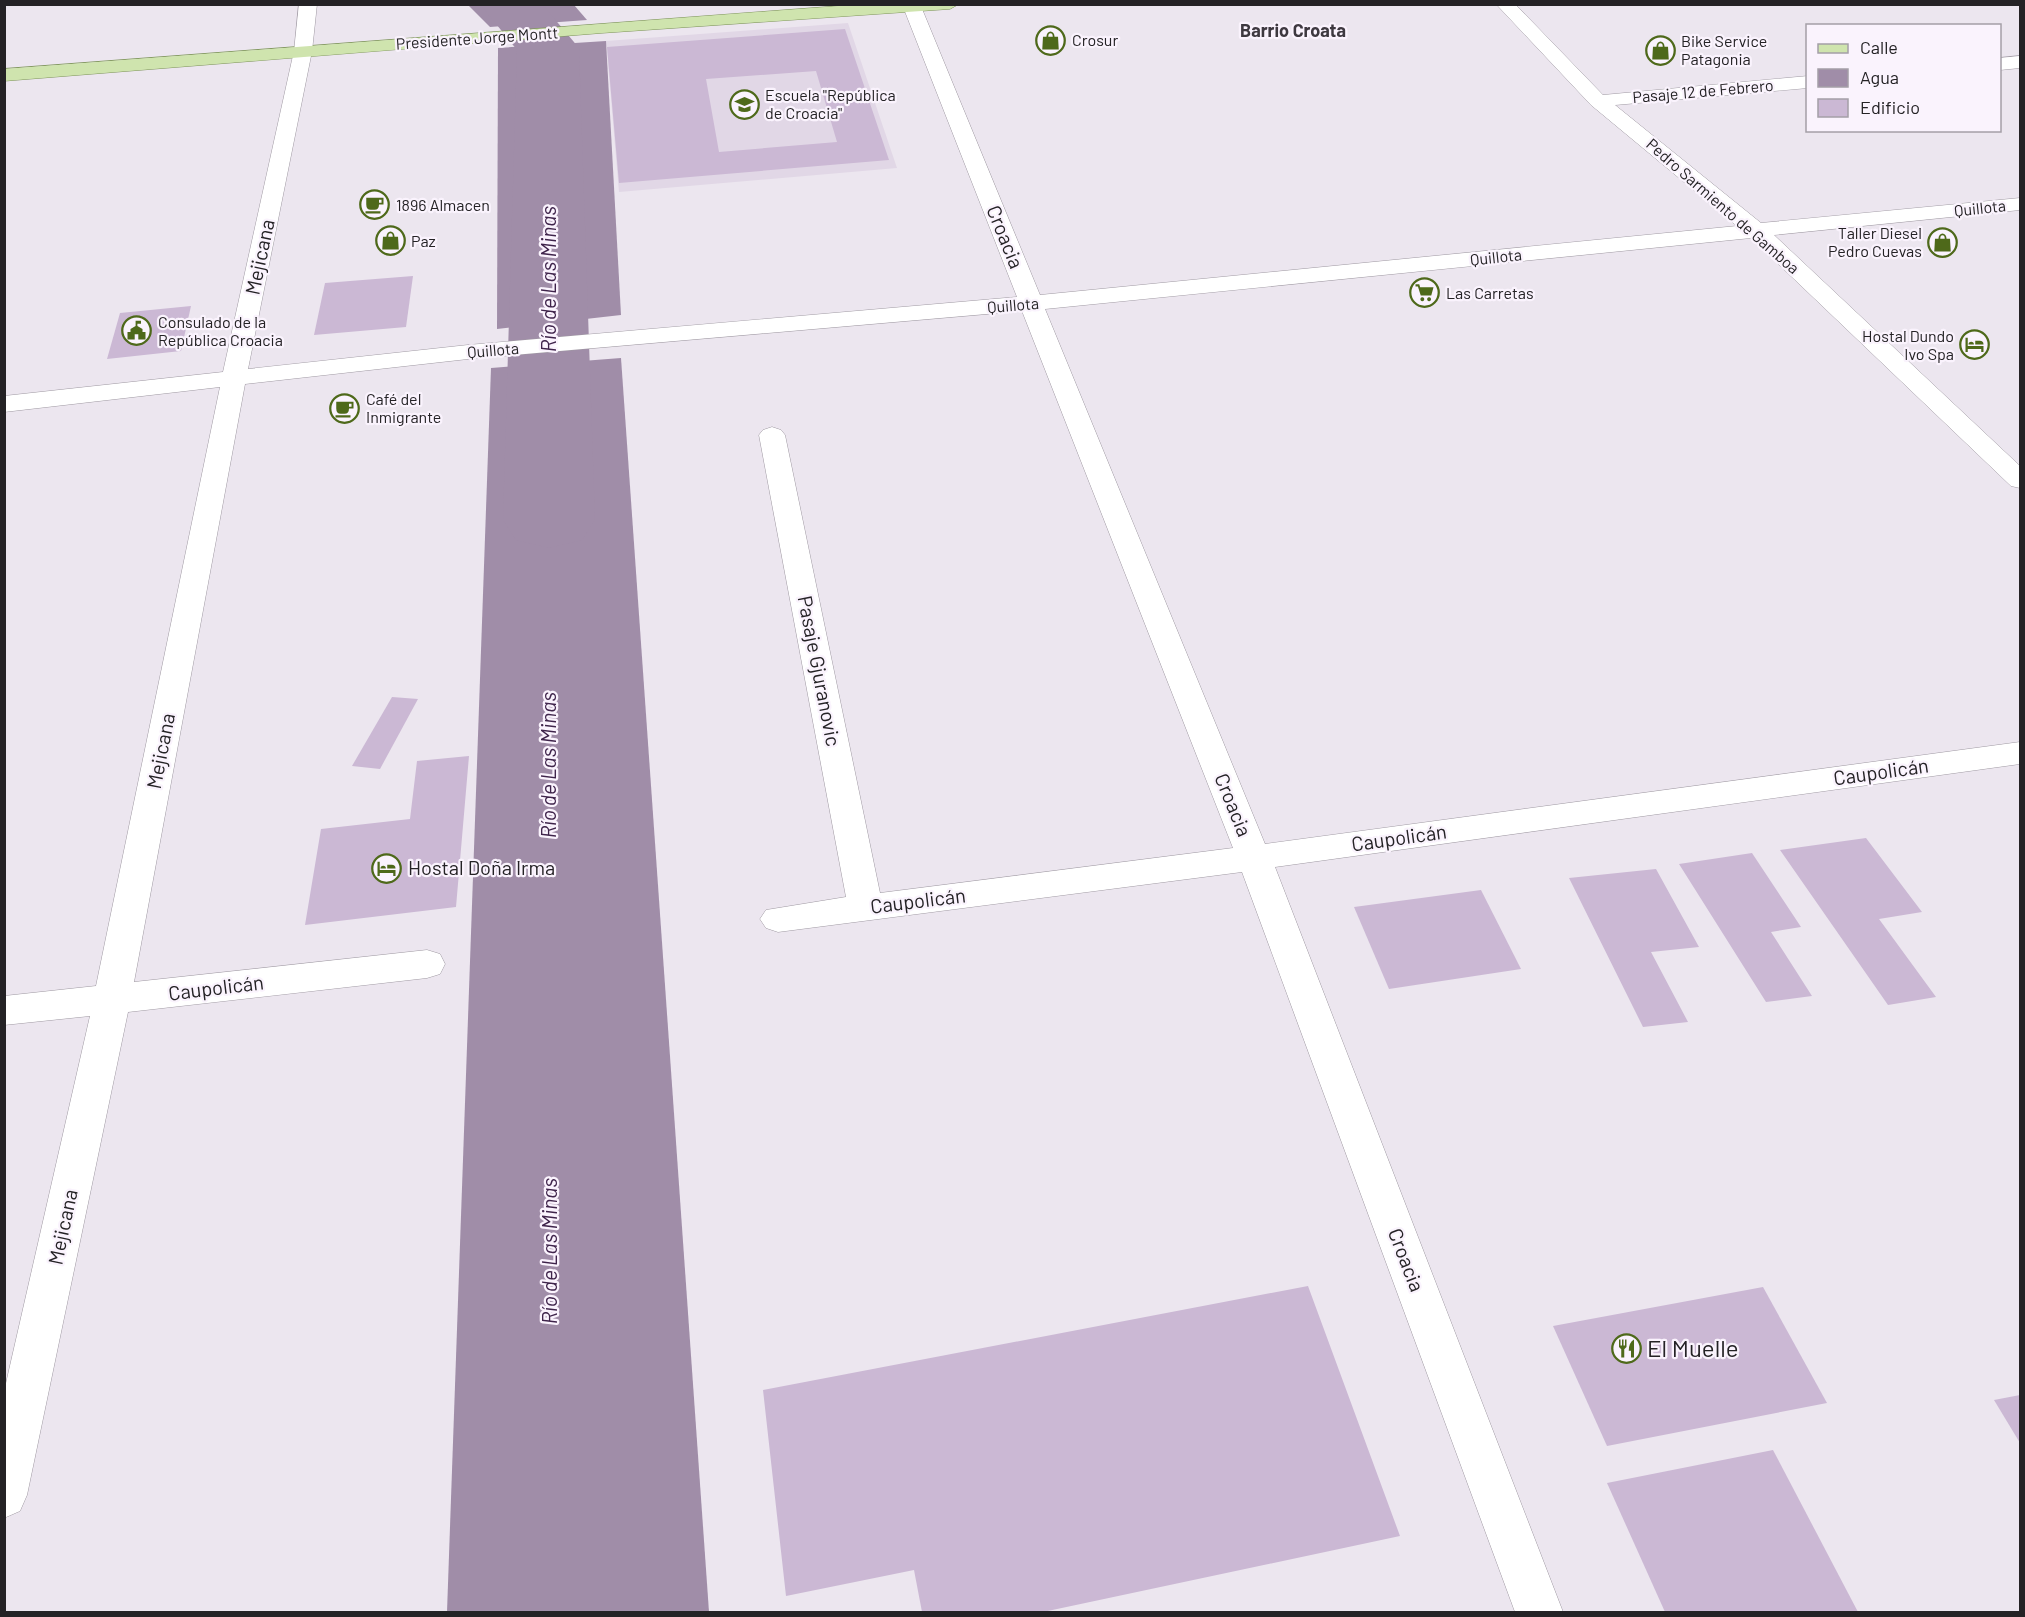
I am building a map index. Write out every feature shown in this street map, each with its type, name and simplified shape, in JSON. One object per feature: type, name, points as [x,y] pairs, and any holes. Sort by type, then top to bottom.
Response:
[{"type":"main road","name":"Presidente Jorge Montt","points":[[4,75],[453,39],[950,4]]},
{"type":"street","name":"Mejicana","points":[[4,1495],[112,1000],[234,379],[303,51],[308,4]]},
{"type":"street","name":"Pedro Sarmiento de Gamboa","points":[[1505,4],[1599,101],[1757,231],[2020,480]]},
{"type":"street","name":"Croacia","points":[[911,6],[1254,858],[1539,1612]]},
{"type":"street","points":[[2001,64],[2020,62]]},
{"type":"street","name":"Pasaje 12 de Febrero","points":[[1599,101],[1806,82]]},
{"type":"street","name":"Quillota","points":[[4,404],[468,352],[1032,303],[2020,204]]},
{"type":"street","name":"Pasaje Gjuranovic","points":[[772,435],[865,907]]},
{"type":"street","name":"Caupolicán","points":[[778,919],[1254,858],[2020,753]]},
{"type":"street","name":"Caupolicán","points":[[4,1011],[426,964]]},
{"type":"shaded area","name":"Escuela \"República de Croacia\"","points":[[848,23],[897,168],[619,192],[606,41]]},
{"type":"water","points":[[468,5],[574,5],[587,20],[490,27]]},
{"type":"water","points":[[606,41],[621,315],[497,329],[498,48]]},
{"type":"water","points":[[621,358],[709,1612],[447,1612],[491,368]]},
{"type":"building","name":"Escuela \"República de Croacia\"","points":[[845,29],[889,160],[619,183],[607,47]],"holes":[[[816,71],[837,142],[719,152],[706,79]]]},
{"type":"building","points":[[413,276],[406,327],[314,335],[325,283]]},
{"type":"building","points":[[191,306],[181,351],[107,359],[120,313]]},
{"type":"building","points":[[392,697],[418,699],[380,769],[352,766]]},
{"type":"building","name":"Hostal Doña Irma","points":[[469,756],[456,907],[305,925],[321,829],[410,819],[417,761]]},
{"type":"building","points":[[1866,838],[1922,912],[1879,919],[1936,997],[1888,1005],[1780,850]]},
{"type":"building","points":[[1752,853],[1801,927],[1771,932],[1812,996],[1766,1002],[1679,864]]},
{"type":"building","points":[[1656,869],[1699,947],[1651,952],[1688,1022],[1643,1027],[1569,878]]},
{"type":"building","points":[[1481,890],[1521,969],[1389,989],[1354,907]]},
{"type":"building","points":[[1308,1286],[1400,1536],[1043,1612],[922,1612],[914,1570],[786,1596],[763,1390]]},
{"type":"building","points":[[1763,1287],[1827,1403],[1607,1446],[1553,1326]]},
{"type":"building","points":[[2020,1395],[2020,1443],[1994,1400]]},
{"type":"building","points":[[1773,1450],[1858,1612],[1665,1612],[1607,1483]]},
{"type":"waterway","name":"Río de Las Minas","points":[[509,4],[548,48],[549,520]]},
{"type":"place","name":"Crosur","points":[[1051,40]]},
{"type":"place","name":"Bike Service Patagonia","points":[[1660,50]]},
{"type":"place","name":"Escuela \"República de Croacia\"","points":[[744,104]]},
{"type":"place","name":"1896 Almacen","points":[[375,205]]},
{"type":"place","name":"Paz","points":[[390,241]]},
{"type":"place","name":"Taller Diesel Pedro Cuevas","points":[[1943,242]]},
{"type":"place","name":"Las Carretas","points":[[1425,293]]},
{"type":"place","name":"Consulado de la República Croacia","points":[[137,331]]},
{"type":"place","name":"Hostal Dundo Ivo Spa","points":[[1975,345]]},
{"type":"place","name":"Café del Inmigrante","points":[[345,408]]},
{"type":"place","name":"Hostal Doña Irma","points":[[387,868]]},
{"type":"place","name":"El Muelle","points":[[1626,1349]]},
{"type":"district","name":"Barrio Croata","points":[[1293,31]]}]
